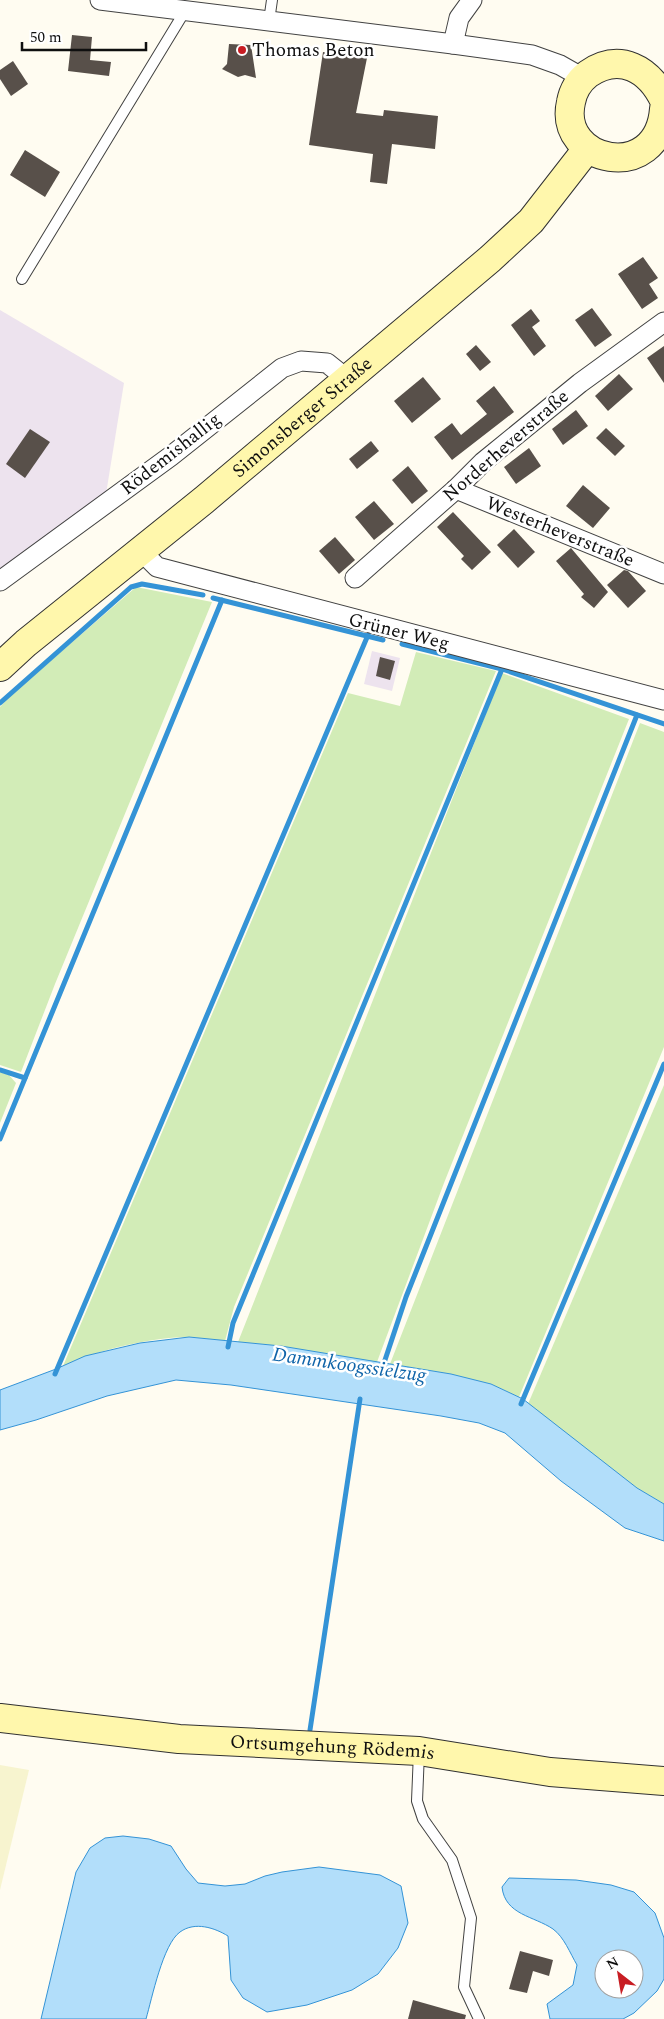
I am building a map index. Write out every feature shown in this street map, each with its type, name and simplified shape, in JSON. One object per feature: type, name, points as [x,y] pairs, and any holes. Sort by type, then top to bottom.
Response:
[{"type":"main road","points":[[664,100],[658,88],[647,74],[631,66],[614,64],[597,68],[583,78],[573,92],[569,109],[572,126],[587,149],[610,158],[628,157],[644,150],[656,138],[663,121],[664,109]]},
{"type":"main road","name":"Simonsberger Straße","points":[[0,667],[26,643],[141,551],[504,246],[530,221],[587,149]]},
{"type":"main road","name":"Ortsumgehung Rödemis","points":[[0,1718],[180,1738],[419,1751],[550,1772],[664,1781]]},
{"type":"street","points":[[100,0],[532,55],[560,64],[583,78]]},
{"type":"street","points":[[454,44],[459,18],[472,0]]},
{"type":"street","name":"Norderheverstraße","points":[[355,578],[456,489],[483,462],[580,383],[664,322]]},
{"type":"street","name":"Rödemishallig","points":[[0,581],[171,456],[282,368],[301,361],[327,363],[347,379]]},
{"type":"street","name":"Westerheverstraße","points":[[456,489],[664,574]]},
{"type":"street","name":"Grüner Weg","points":[[141,551],[157,568],[664,700]]},
{"type":"lane","points":[[269,21],[272,0]]},
{"type":"lane","points":[[22,279],[185,11]]},
{"type":"lane","points":[[419,1751],[417,1802],[424,1819],[452,1860],[471,1918],[464,1987],[480,2019]]},
{"type":"shaded area","points":[[0,310],[124,383],[105,500],[0,575]]},
{"type":"shaded area","points":[[372,651],[400,658],[392,691],[364,684]]},
{"type":"shaded area","points":[[0,1765],[29,1770],[0,1890]]},
{"type":"green space","points":[[136,587],[212,602],[55,984],[21,1072],[0,1065],[0,707],[10,696]]},
{"type":"green space","points":[[416,652],[496,671],[234,1307],[225,1341],[190,1337],[159,1339],[125,1345],[63,1366],[348,693],[400,706]]},
{"type":"green space","points":[[502,673],[629,719],[444,1183],[377,1362],[281,1346],[238,1342]]},
{"type":"green space","points":[[640,723],[664,732],[664,1047],[519,1397],[491,1384],[451,1374],[390,1364]]},
{"type":"green space","points":[[0,1072],[9,1075],[16,1083],[0,1123]]},
{"type":"green space","points":[[664,1085],[664,1504],[637,1488],[528,1404]]},
{"type":"water","name":"Dammkoogssielzug","points":[[189,1337],[281,1346],[451,1374],[491,1384],[523,1399],[637,1488],[664,1504],[664,1541],[625,1528],[561,1481],[505,1433],[479,1423],[441,1416],[231,1385],[176,1380],[107,1396],[0,1430],[0,1390],[85,1356],[140,1343]]},
{"type":"water","points":[[123,1836],[149,1839],[171,1846],[198,1883],[225,1886],[245,1884],[282,1872],[319,1867],[380,1875],[401,1886],[408,1923],[398,1948],[378,1974],[352,1990],[307,2005],[267,2012],[243,1998],[231,1980],[228,1936],[211,1928],[198,1926],[180,1932],[168,1948],[163,1959],[146,2019],[41,2019],[76,1872],[90,1848],[105,1838]]},
{"type":"water","points":[[509,1878],[576,1880],[611,1885],[634,1892],[655,1913],[664,1938],[664,1979],[657,1991],[634,2013],[623,2019],[550,2019],[547,2004],[573,1985],[577,1965],[557,1932],[514,1909],[504,1896],[502,1887]]},
{"type":"building","points":[[72,35],[92,37],[90,60],[111,62],[109,76],[68,71]]},
{"type":"building","points":[[229,44],[251,45],[256,78],[245,75],[238,77],[222,69],[227,64]]},
{"type":"building","points":[[323,52],[367,58],[356,113],[383,116],[384,110],[438,116],[435,149],[392,144],[387,184],[370,182],[373,154],[309,145]]},
{"type":"building","points":[[13,61],[28,84],[11,96],[0,79],[0,70]]},
{"type":"building","points":[[25,150],[60,172],[45,197],[10,175]]},
{"type":"building","points":[[643,257],[658,278],[649,284],[658,298],[642,309],[618,274]]},
{"type":"building","points":[[592,308],[612,335],[595,347],[575,320]]},
{"type":"building","points":[[531,309],[540,321],[532,327],[546,346],[534,356],[511,325]]},
{"type":"building","points":[[476,345],[491,362],[480,371],[466,354]]},
{"type":"building","points":[[664,346],[664,383],[647,358]]},
{"type":"building","points":[[619,374],[633,389],[608,411],[595,396]]},
{"type":"building","points":[[423,377],[441,399],[412,423],[394,401]]},
{"type":"building","points":[[494,386],[514,412],[452,460],[434,437],[452,423],[461,435],[487,414],[476,401]]},
{"type":"building","points":[[576,410],[588,426],[563,445],[552,429]]},
{"type":"building","points":[[606,428],[625,446],[615,456],[596,438]]},
{"type":"building","points":[[30,429],[50,442],[25,478],[6,464]]},
{"type":"building","points":[[371,441],[379,451],[357,469],[349,459]]},
{"type":"building","points":[[529,448],[541,466],[516,484],[504,467]]},
{"type":"building","points":[[408,466],[428,491],[412,504],[392,480]]},
{"type":"building","points":[[583,485],[610,508],[593,528],[566,506]]},
{"type":"building","points":[[374,501],[394,524],[374,540],[355,517]]},
{"type":"building","points":[[453,512],[491,552],[472,570],[461,559],[464,556],[437,527]]},
{"type":"building","points":[[514,529],[535,552],[518,568],[497,545]]},
{"type":"building","points":[[335,537],[355,560],[339,574],[319,551]]},
{"type":"building","points":[[571,548],[608,592],[594,608],[581,597],[584,594],[556,561]]},
{"type":"building","points":[[624,570],[628,571],[646,591],[628,608],[607,585]]},
{"type":"building","points":[[380,657],[395,661],[390,680],[376,676]]},
{"type":"building","points":[[520,1951],[553,1960],[549,1976],[533,1971],[527,1993],[509,1989]]},
{"type":"building","points":[[413,2000],[466,2015],[465,2019],[408,2019]]},
{"type":"waterway","points":[[0,703],[131,587],[142,584],[203,595]]},
{"type":"waterway","points":[[213,598],[383,640]]},
{"type":"waterway","points":[[0,1139],[222,600]]},
{"type":"waterway","points":[[55,1374],[368,635]]},
{"type":"waterway","points":[[402,644],[502,669],[664,724]]},
{"type":"waterway","points":[[228,1347],[233,1323],[502,669]]},
{"type":"waterway","name":"Dammkoogssielzug","points":[[382,1369],[406,1297],[637,715]]},
{"type":"waterway","points":[[521,1404],[664,1064]]},
{"type":"waterway","points":[[0,1070],[25,1078]]},
{"type":"waterway","points":[[310,1730],[360,1399]]},
{"type":"place","name":"Thomas Beton","points":[[242,50]]}]
